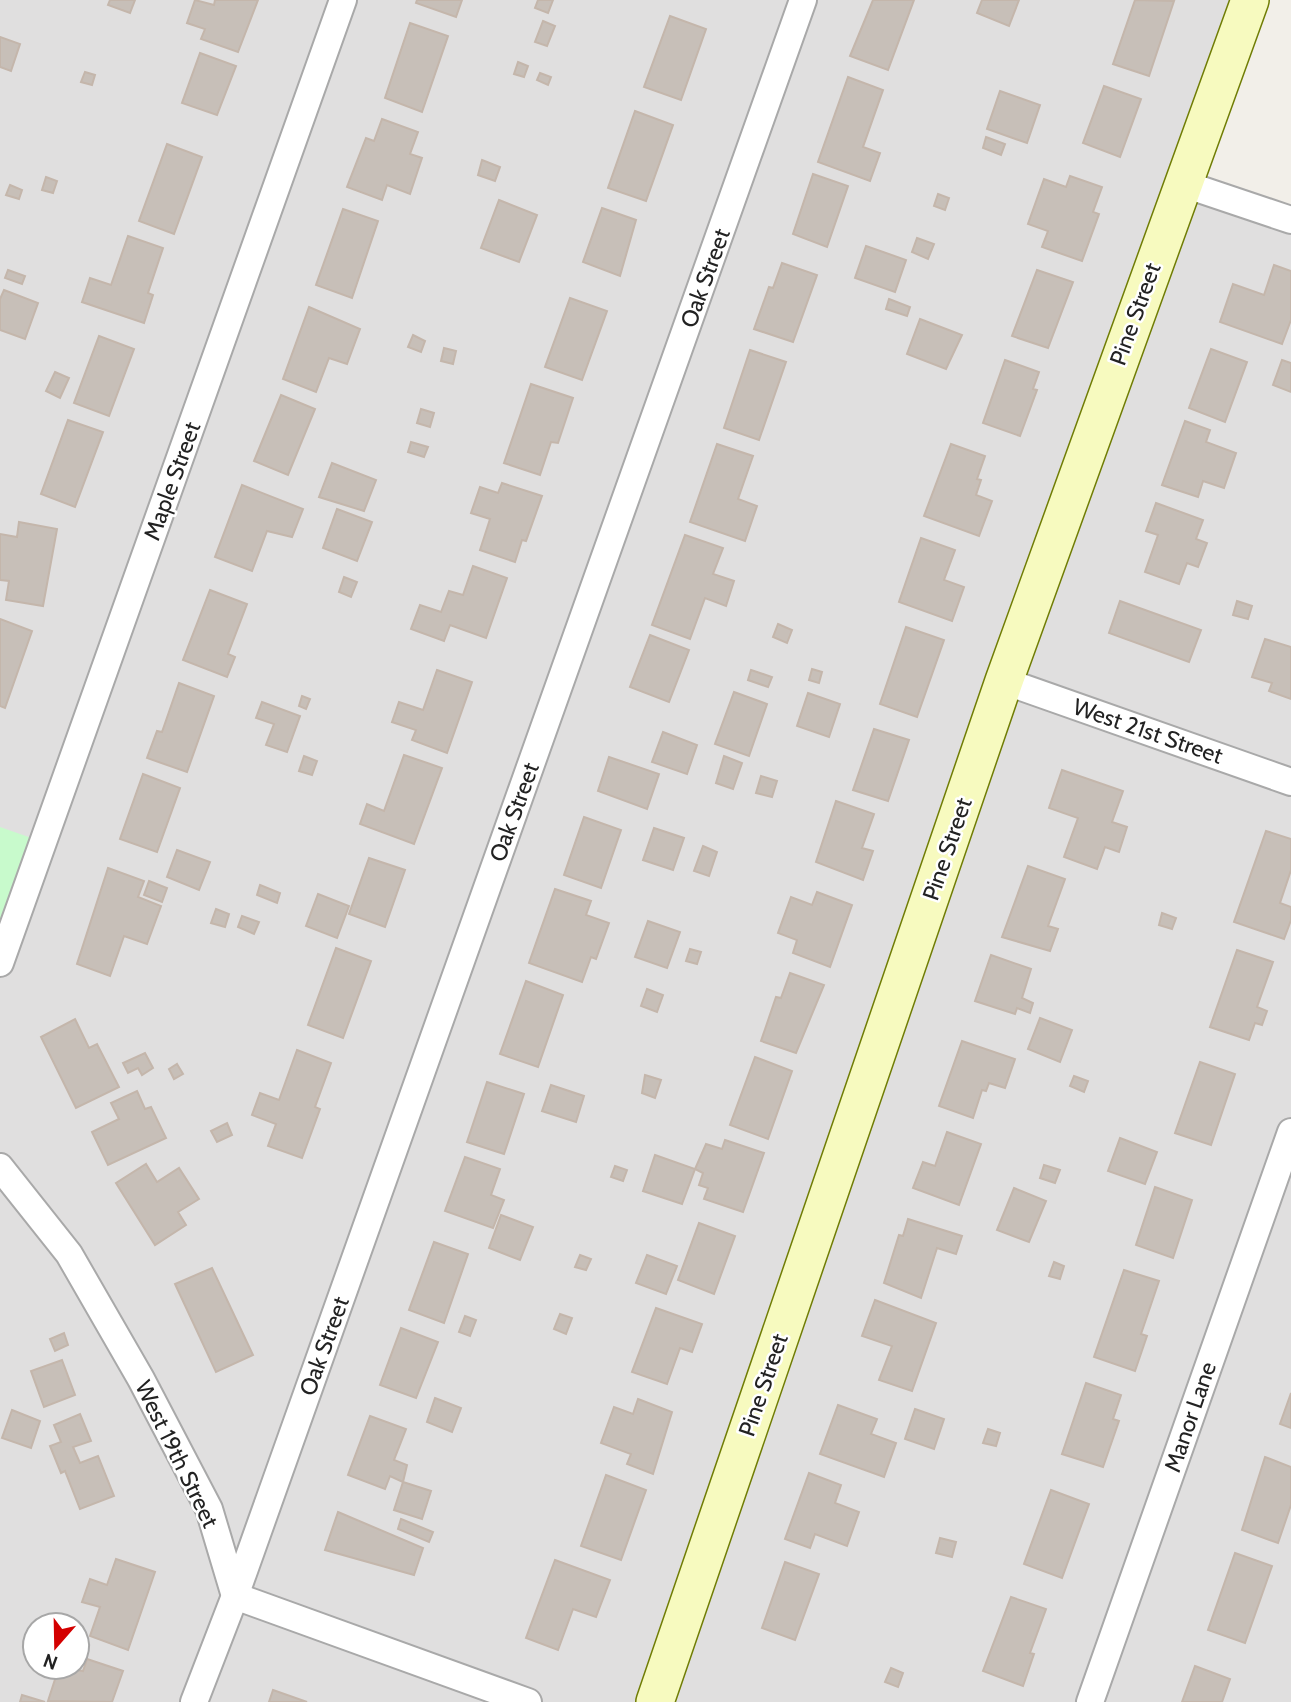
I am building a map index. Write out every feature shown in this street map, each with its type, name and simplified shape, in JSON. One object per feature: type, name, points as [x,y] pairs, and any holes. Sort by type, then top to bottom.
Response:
[{"type":"street","name":"Maple Street","points":[[0,962],[343,0]]},
{"type":"street","name":"Oak Street","points":[[194,1702],[235,1596],[803,0]]},
{"type":"street","name":"Pine Street","points":[[655,1702],[1004,681],[1181,183],[1250,0]]},
{"type":"street","points":[[1181,183],[1291,220]]},
{"type":"street","name":"West 21st Street","points":[[1004,681],[1291,782]]},
{"type":"street","name":"Manor Lane","points":[[1090,1702],[1291,1132]]},
{"type":"street","name":"West 19th Street","points":[[0,1167],[69,1254],[141,1379],[209,1509],[235,1596]]},
{"type":"street","points":[[235,1596],[528,1702]]},
{"type":"shaded area","points":[[0,0],[1250,0],[1181,183],[1291,220],[1291,1702],[0,1702]]},
{"type":"green space","points":[[0,827],[43,842],[0,963]]},
{"type":"building","points":[[110,0],[135,0],[130,13],[108,5]]},
{"type":"building","points":[[195,0],[214,5],[215,0],[258,0],[238,52],[201,39],[205,29],[187,23]]},
{"type":"building","points":[[417,0],[462,0],[456,17],[416,3]]},
{"type":"building","points":[[538,0],[553,0],[548,13],[535,8]]},
{"type":"building","points":[[873,0],[914,0],[888,70],[850,56]]},
{"type":"building","points":[[982,0],[1019,0],[1009,26],[977,13]]},
{"type":"building","points":[[1135,0],[1174,1],[1149,76],[1113,64]]},
{"type":"building","points":[[670,16],[706,29],[681,100],[644,87]]},
{"type":"building","points":[[543,21],[555,26],[547,46],[535,42]]},
{"type":"building","points":[[410,23],[448,36],[422,112],[385,98]]},
{"type":"building","points":[[0,37],[20,44],[11,71],[0,67]]},
{"type":"building","points":[[200,53],[236,66],[217,115],[182,103]]},
{"type":"building","points":[[518,62],[528,66],[524,77],[514,74]]},
{"type":"building","points":[[85,72],[95,75],[92,85],[81,82]]},
{"type":"building","points":[[540,73],[551,77],[548,85],[537,80]]},
{"type":"building","points":[[848,77],[883,90],[863,147],[880,153],[870,181],[818,162]]},
{"type":"building","points":[[1104,86],[1141,99],[1120,157],[1083,143]]},
{"type":"building","points":[[1000,91],[1040,105],[1027,143],[987,129]]},
{"type":"building","points":[[635,111],[673,125],[646,201],[608,188]]},
{"type":"building","points":[[382,119],[418,132],[410,154],[422,158],[410,194],[387,185],[382,200],[347,187],[366,138],[374,141]]},
{"type":"building","points":[[986,137],[1005,144],[1001,155],[983,148]]},
{"type":"building","points":[[167,144],[202,157],[174,234],[139,221]]},
{"type":"building","points":[[482,160],[500,167],[495,181],[478,175]]},
{"type":"building","points":[[813,174],[848,186],[827,247],[793,234]]},
{"type":"building","points":[[1070,176],[1102,187],[1093,212],[1099,214],[1082,261],[1042,247],[1048,231],[1028,224],[1044,179],[1066,187]]},
{"type":"building","points":[[46,177],[57,181],[53,193],[42,190]]},
{"type":"building","points":[[10,185],[22,190],[19,199],[6,195]]},
{"type":"building","points":[[938,194],[949,198],[945,210],[934,206]]},
{"type":"building","points":[[499,200],[537,215],[519,262],[481,248]]},
{"type":"building","points":[[602,208],[636,220],[620,276],[583,262]]},
{"type":"building","points":[[343,209],[378,221],[352,298],[316,285]]},
{"type":"building","points":[[128,236],[163,248],[148,293],[153,295],[144,323],[82,302],[90,278],[111,285]]},
{"type":"building","points":[[917,238],[934,244],[928,259],[912,252]]},
{"type":"building","points":[[866,246],[906,260],[895,292],[855,278]]},
{"type":"building","points":[[782,263],[817,275],[793,342],[754,329],[769,287],[773,288]]},
{"type":"building","points":[[1274,265],[1291,271],[1291,320],[1282,344],[1220,322],[1233,284],[1264,295]]},
{"type":"building","points":[[8,270],[25,276],[22,284],[5,278]]},
{"type":"building","points":[[1037,270],[1073,282],[1048,348],[1012,336]]},
{"type":"building","points":[[4,290],[38,303],[25,339],[0,330],[0,299]]},
{"type":"building","points":[[570,298],[607,311],[582,380],[545,367]]},
{"type":"building","points":[[889,299],[910,307],[907,316],[886,309]]},
{"type":"building","points":[[309,307],[360,329],[347,364],[329,358],[316,392],[283,379]]},
{"type":"building","points":[[920,319],[962,335],[946,369],[907,354]]},
{"type":"building","points":[[413,335],[425,341],[421,352],[408,347]]},
{"type":"building","points":[[99,336],[134,349],[109,416],[74,403]]},
{"type":"building","points":[[444,348],[456,351],[453,364],[441,361]]},
{"type":"building","points":[[1211,349],[1247,362],[1225,422],[1189,408]]},
{"type":"building","points":[[750,350],[786,362],[759,440],[724,428]]},
{"type":"building","points":[[1005,360],[1039,372],[1033,389],[1037,390],[1020,436],[983,423]]},
{"type":"building","points":[[1282,360],[1291,363],[1291,392],[1273,385]]},
{"type":"building","points":[[55,372],[69,378],[60,398],[46,391]]},
{"type":"building","points":[[531,384],[573,398],[558,443],[551,442],[540,475],[504,463]]},
{"type":"building","points":[[281,395],[315,409],[288,475],[254,461]]},
{"type":"building","points":[[421,409],[434,413],[430,427],[417,423]]},
{"type":"building","points":[[68,420],[103,432],[75,507],[41,494]]},
{"type":"building","points":[[1185,421],[1210,430],[1206,442],[1236,453],[1224,488],[1203,481],[1198,497],[1162,485]]},
{"type":"building","points":[[411,442],[428,447],[424,457],[408,452]]},
{"type":"building","points":[[717,444],[753,456],[738,499],[757,506],[745,541],[690,522]]},
{"type":"building","points":[[951,444],[985,456],[977,479],[981,480],[976,495],[992,501],[979,536],[924,516]]},
{"type":"building","points":[[332,463],[376,480],[364,511],[319,497]]},
{"type":"building","points":[[502,483],[542,496],[526,541],[522,540],[515,562],[480,550],[490,519],[471,513],[480,487],[498,493]]},
{"type":"building","points":[[242,485],[303,509],[292,537],[267,531],[252,571],[215,557]]},
{"type":"building","points":[[1156,503],[1203,520],[1196,539],[1207,543],[1198,567],[1187,563],[1179,584],[1145,572],[1158,535],[1146,531]]},
{"type":"building","points":[[337,509],[372,522],[357,561],[323,548]]},
{"type":"building","points":[[19,522],[57,529],[43,606],[6,600],[9,581],[0,580],[0,534],[17,537]]},
{"type":"building","points":[[685,535],[723,548],[713,574],[734,581],[726,606],[705,598],[690,639],[652,625]]},
{"type":"building","points":[[921,538],[955,550],[944,580],[964,587],[952,621],[899,602]]},
{"type":"building","points":[[473,566],[507,578],[486,638],[450,625],[444,641],[411,629],[420,605],[441,612],[449,591],[463,595]]},
{"type":"building","points":[[344,577],[357,582],[351,597],[339,592]]},
{"type":"building","points":[[210,590],[247,604],[228,654],[235,657],[227,677],[183,660]]},
{"type":"building","points":[[1120,601],[1201,630],[1189,662],[1109,633]]},
{"type":"building","points":[[1237,601],[1252,606],[1248,619],[1233,615]]},
{"type":"building","points":[[0,619],[32,631],[5,708],[0,706]]},
{"type":"building","points":[[778,624],[792,630],[787,643],[773,637]]},
{"type":"building","points":[[906,627],[944,640],[917,717],[880,704]]},
{"type":"building","points":[[650,635],[689,650],[669,702],[630,687]]},
{"type":"building","points":[[1265,639],[1291,647],[1291,699],[1269,691],[1272,683],[1252,677]]},
{"type":"building","points":[[812,669],[822,672],[819,683],[809,680]]},
{"type":"building","points":[[437,670],[472,682],[447,753],[412,740],[416,730],[392,722],[399,702],[423,710]]},
{"type":"building","points":[[751,670],[772,677],[768,687],[748,680]]},
{"type":"building","points":[[179,683],[214,696],[187,772],[147,758],[157,731],[162,732]]},
{"type":"building","points":[[734,692],[767,704],[749,756],[715,744]]},
{"type":"building","points":[[808,693],[840,704],[829,737],[797,726]]},
{"type":"building","points":[[302,696],[310,699],[306,709],[299,706]]},
{"type":"building","points":[[262,702],[300,716],[287,752],[266,745],[274,724],[256,718]]},
{"type":"building","points":[[874,729],[909,740],[888,801],[853,790]]},
{"type":"building","points":[[663,732],[697,745],[687,774],[652,762]]},
{"type":"building","points":[[404,755],[442,768],[414,844],[360,824],[367,804],[384,811]]},
{"type":"building","points":[[304,756],[317,761],[312,775],[299,771]]},
{"type":"building","points":[[724,756],[742,763],[733,789],[716,783]]},
{"type":"building","points":[[609,757],[659,774],[647,809],[598,791]]},
{"type":"building","points":[[1062,770],[1123,791],[1112,822],[1127,827],[1119,852],[1105,847],[1097,869],[1064,857],[1078,818],[1049,808]]},
{"type":"building","points":[[143,774],[180,788],[157,852],[120,839]]},
{"type":"building","points":[[761,776],[777,781],[772,797],[756,793]]},
{"type":"building","points":[[836,801],[874,814],[862,848],[873,851],[863,880],[816,862]]},
{"type":"building","points":[[584,817],[621,830],[601,888],[564,875]]},
{"type":"building","points":[[654,828],[684,838],[673,870],[643,860]]},
{"type":"building","points":[[1266,831],[1291,839],[1291,870],[1280,903],[1291,907],[1291,920],[1284,939],[1234,922]]},
{"type":"building","points":[[703,846],[717,852],[709,876],[694,871]]},
{"type":"building","points":[[177,850],[210,862],[199,890],[167,877]]},
{"type":"building","points":[[369,858],[405,870],[385,927],[349,914]]},
{"type":"building","points":[[1028,866],[1065,879],[1048,926],[1058,929],[1050,951],[1002,937]]},
{"type":"building","points":[[108,868],[144,881],[138,897],[161,906],[147,944],[124,936],[110,976],[77,964]]},
{"type":"building","points":[[149,881],[167,888],[162,902],[144,895]]},
{"type":"building","points":[[260,885],[280,893],[277,903],[257,895]]},
{"type":"building","points":[[555,889],[591,901],[586,915],[609,923],[596,959],[591,957],[582,982],[529,963]]},
{"type":"building","points":[[817,892],[852,905],[830,967],[793,953],[797,940],[778,933],[791,897],[812,905]]},
{"type":"building","points":[[318,894],[349,906],[337,938],[306,926]]},
{"type":"building","points":[[216,909],[229,914],[225,927],[211,923]]},
{"type":"building","points":[[1162,913],[1176,918],[1172,929],[1159,925]]},
{"type":"building","points":[[242,916],[259,922],[254,934],[238,927]]},
{"type":"building","points":[[648,921],[680,932],[667,968],[635,957]]},
{"type":"building","points":[[336,948],[371,961],[343,1038],[308,1025]]},
{"type":"building","points":[[690,949],[701,952],[697,964],[686,961]]},
{"type":"building","points":[[1237,950],[1273,962],[1257,1007],[1267,1011],[1262,1025],[1255,1023],[1249,1040],[1210,1027]]},
{"type":"building","points":[[991,955],[1031,969],[1022,998],[1033,1003],[1030,1013],[1017,1008],[1015,1014],[975,1001]]},
{"type":"building","points":[[790,973],[824,985],[796,1053],[761,1041],[776,997],[781,998]]},
{"type":"building","points":[[526,981],[563,995],[538,1067],[500,1054]]},
{"type":"building","points":[[647,989],[663,995],[657,1012],[641,1006]]},
{"type":"building","points":[[1040,1018],[1072,1030],[1060,1062],[1028,1049]]},
{"type":"building","points":[[75,1019],[89,1048],[97,1044],[119,1087],[76,1108],[41,1037]]},
{"type":"building","points":[[962,1041],[1015,1059],[1005,1088],[989,1083],[986,1091],[982,1090],[973,1118],[939,1106]]},
{"type":"building","points":[[297,1050],[331,1063],[315,1107],[320,1109],[302,1158],[268,1146],[276,1124],[252,1115],[260,1093],[279,1100]]},
{"type":"building","points":[[145,1053],[153,1068],[142,1075],[138,1068],[128,1073],[123,1063]]},
{"type":"building","points":[[755,1057],[792,1071],[768,1139],[730,1125]]},
{"type":"building","points":[[1200,1062],[1235,1074],[1211,1145],[1175,1133]]},
{"type":"building","points":[[177,1064],[183,1074],[174,1079],[169,1069]]},
{"type":"building","points":[[645,1075],[661,1080],[655,1098],[642,1093]]},
{"type":"building","points":[[1074,1076],[1088,1081],[1084,1092],[1070,1086]]},
{"type":"building","points":[[487,1082],[524,1094],[504,1154],[467,1142]]},
{"type":"building","points":[[551,1085],[584,1096],[576,1122],[542,1111]]},
{"type":"building","points":[[137,1091],[145,1109],[151,1107],[166,1138],[108,1165],[92,1132],[119,1119],[111,1103]]},
{"type":"building","points":[[227,1123],[232,1135],[217,1142],[211,1131]]},
{"type":"building","points":[[947,1132],[981,1144],[959,1205],[913,1188],[923,1162],[935,1166]]},
{"type":"building","points":[[1120,1138],[1157,1152],[1145,1184],[1108,1171]]},
{"type":"building","points":[[725,1140],[764,1153],[743,1212],[704,1199],[708,1188],[699,1185],[703,1173],[695,1169],[706,1144],[722,1149]]},
{"type":"building","points":[[655,1155],[695,1169],[682,1204],[643,1191]]},
{"type":"building","points":[[465,1157],[500,1169],[491,1195],[504,1200],[493,1228],[445,1211]]},
{"type":"building","points":[[146,1164],[157,1182],[179,1168],[199,1199],[178,1212],[186,1225],[155,1245],[116,1183]]},
{"type":"building","points":[[1044,1165],[1060,1170],[1055,1183],[1040,1178]]},
{"type":"building","points":[[615,1166],[627,1170],[623,1181],[611,1177]]},
{"type":"building","points":[[1155,1187],[1192,1200],[1173,1258],[1136,1245]]},
{"type":"building","points":[[1014,1188],[1046,1201],[1029,1242],[997,1230]]},
{"type":"building","points":[[501,1215],[533,1227],[520,1260],[489,1248]]},
{"type":"building","points":[[908,1219],[962,1236],[956,1254],[937,1248],[921,1298],[884,1283],[899,1235],[903,1236]]},
{"type":"building","points":[[699,1223],[735,1236],[714,1294],[678,1280]]},
{"type":"building","points":[[434,1242],[468,1254],[444,1323],[409,1310]]},
{"type":"building","points":[[580,1255],[591,1259],[586,1270],[575,1267]]},
{"type":"building","points":[[647,1255],[677,1266],[666,1294],[636,1283]]},
{"type":"building","points":[[1054,1262],[1064,1266],[1060,1279],[1049,1276]]},
{"type":"building","points":[[212,1268],[253,1355],[216,1372],[175,1284]]},
{"type":"building","points":[[1124,1270],[1159,1281],[1141,1334],[1147,1336],[1135,1371],[1094,1357]]},
{"type":"building","points":[[875,1300],[936,1323],[912,1391],[879,1380],[892,1346],[862,1336]]},
{"type":"building","points":[[656,1308],[702,1324],[692,1352],[680,1348],[667,1384],[632,1372]]},
{"type":"building","points":[[560,1314],[572,1318],[566,1334],[554,1329]]},
{"type":"building","points":[[465,1316],[476,1320],[470,1336],[459,1332]]},
{"type":"building","points":[[401,1328],[438,1342],[416,1398],[380,1385]]},
{"type":"building","points":[[64,1333],[68,1345],[55,1351],[50,1339]]},
{"type":"building","points":[[62,1360],[75,1395],[44,1407],[31,1371]]},
{"type":"building","points":[[1086,1383],[1121,1395],[1113,1419],[1119,1421],[1103,1467],[1062,1454]]},
{"type":"building","points":[[1291,1393],[1291,1428],[1280,1424]]},
{"type":"building","points":[[435,1398],[461,1408],[452,1432],[427,1422]]},
{"type":"building","points":[[638,1399],[672,1412],[653,1474],[627,1464],[631,1454],[601,1443],[614,1407],[633,1414]]},
{"type":"building","points":[[838,1405],[877,1419],[871,1434],[896,1443],[884,1477],[820,1454]]},
{"type":"building","points":[[915,1409],[944,1419],[934,1449],[905,1439]]},
{"type":"building","points":[[12,1410],[40,1421],[31,1448],[2,1438]]},
{"type":"building","points":[[80,1414],[91,1441],[73,1447],[80,1463],[98,1456],[114,1496],[80,1509],[65,1471],[61,1473],[50,1446],[61,1442],[54,1425]]},
{"type":"building","points":[[370,1416],[406,1429],[394,1460],[407,1465],[403,1482],[390,1476],[385,1489],[348,1475]]},
{"type":"building","points":[[988,1429],[1000,1433],[996,1446],[983,1443]]},
{"type":"building","points":[[1265,1457],[1291,1467],[1291,1505],[1278,1543],[1242,1530]]},
{"type":"building","points":[[809,1473],[841,1485],[835,1503],[859,1512],[847,1546],[815,1534],[810,1548],[785,1539]]},
{"type":"building","points":[[606,1475],[646,1490],[621,1560],[581,1546]]},
{"type":"building","points":[[403,1482],[431,1491],[422,1519],[394,1510]]},
{"type":"building","points":[[1051,1490],[1089,1504],[1062,1578],[1024,1564]]},
{"type":"building","points":[[338,1512],[423,1548],[414,1575],[325,1550]]},
{"type":"building","points":[[401,1519],[433,1532],[429,1542],[398,1529]]},
{"type":"building","points":[[940,1538],[956,1542],[952,1557],[936,1553]]},
{"type":"building","points":[[1235,1553],[1272,1566],[1245,1643],[1208,1630]]},
{"type":"building","points":[[116,1559],[155,1572],[128,1650],[91,1636],[100,1607],[82,1602],[90,1579],[107,1585]]},
{"type":"building","points":[[555,1560],[610,1580],[596,1617],[573,1609],[558,1650],[526,1638]]},
{"type":"building","points":[[785,1562],[819,1574],[795,1640],[762,1628]]},
{"type":"building","points":[[1011,1597],[1046,1609],[1030,1653],[1034,1654],[1023,1686],[983,1671]]},
{"type":"building","points":[[91,1660],[123,1671],[112,1702],[48,1701],[54,1681],[91,1681]]},
{"type":"building","points":[[1195,1666],[1230,1679],[1222,1702],[1182,1702]]},
{"type":"building","points":[[891,1668],[903,1673],[898,1687],[885,1682]]},
{"type":"building","points":[[273,1690],[307,1702],[269,1702]]},
{"type":"building","points":[[22,1695],[45,1702],[20,1702]]}]
